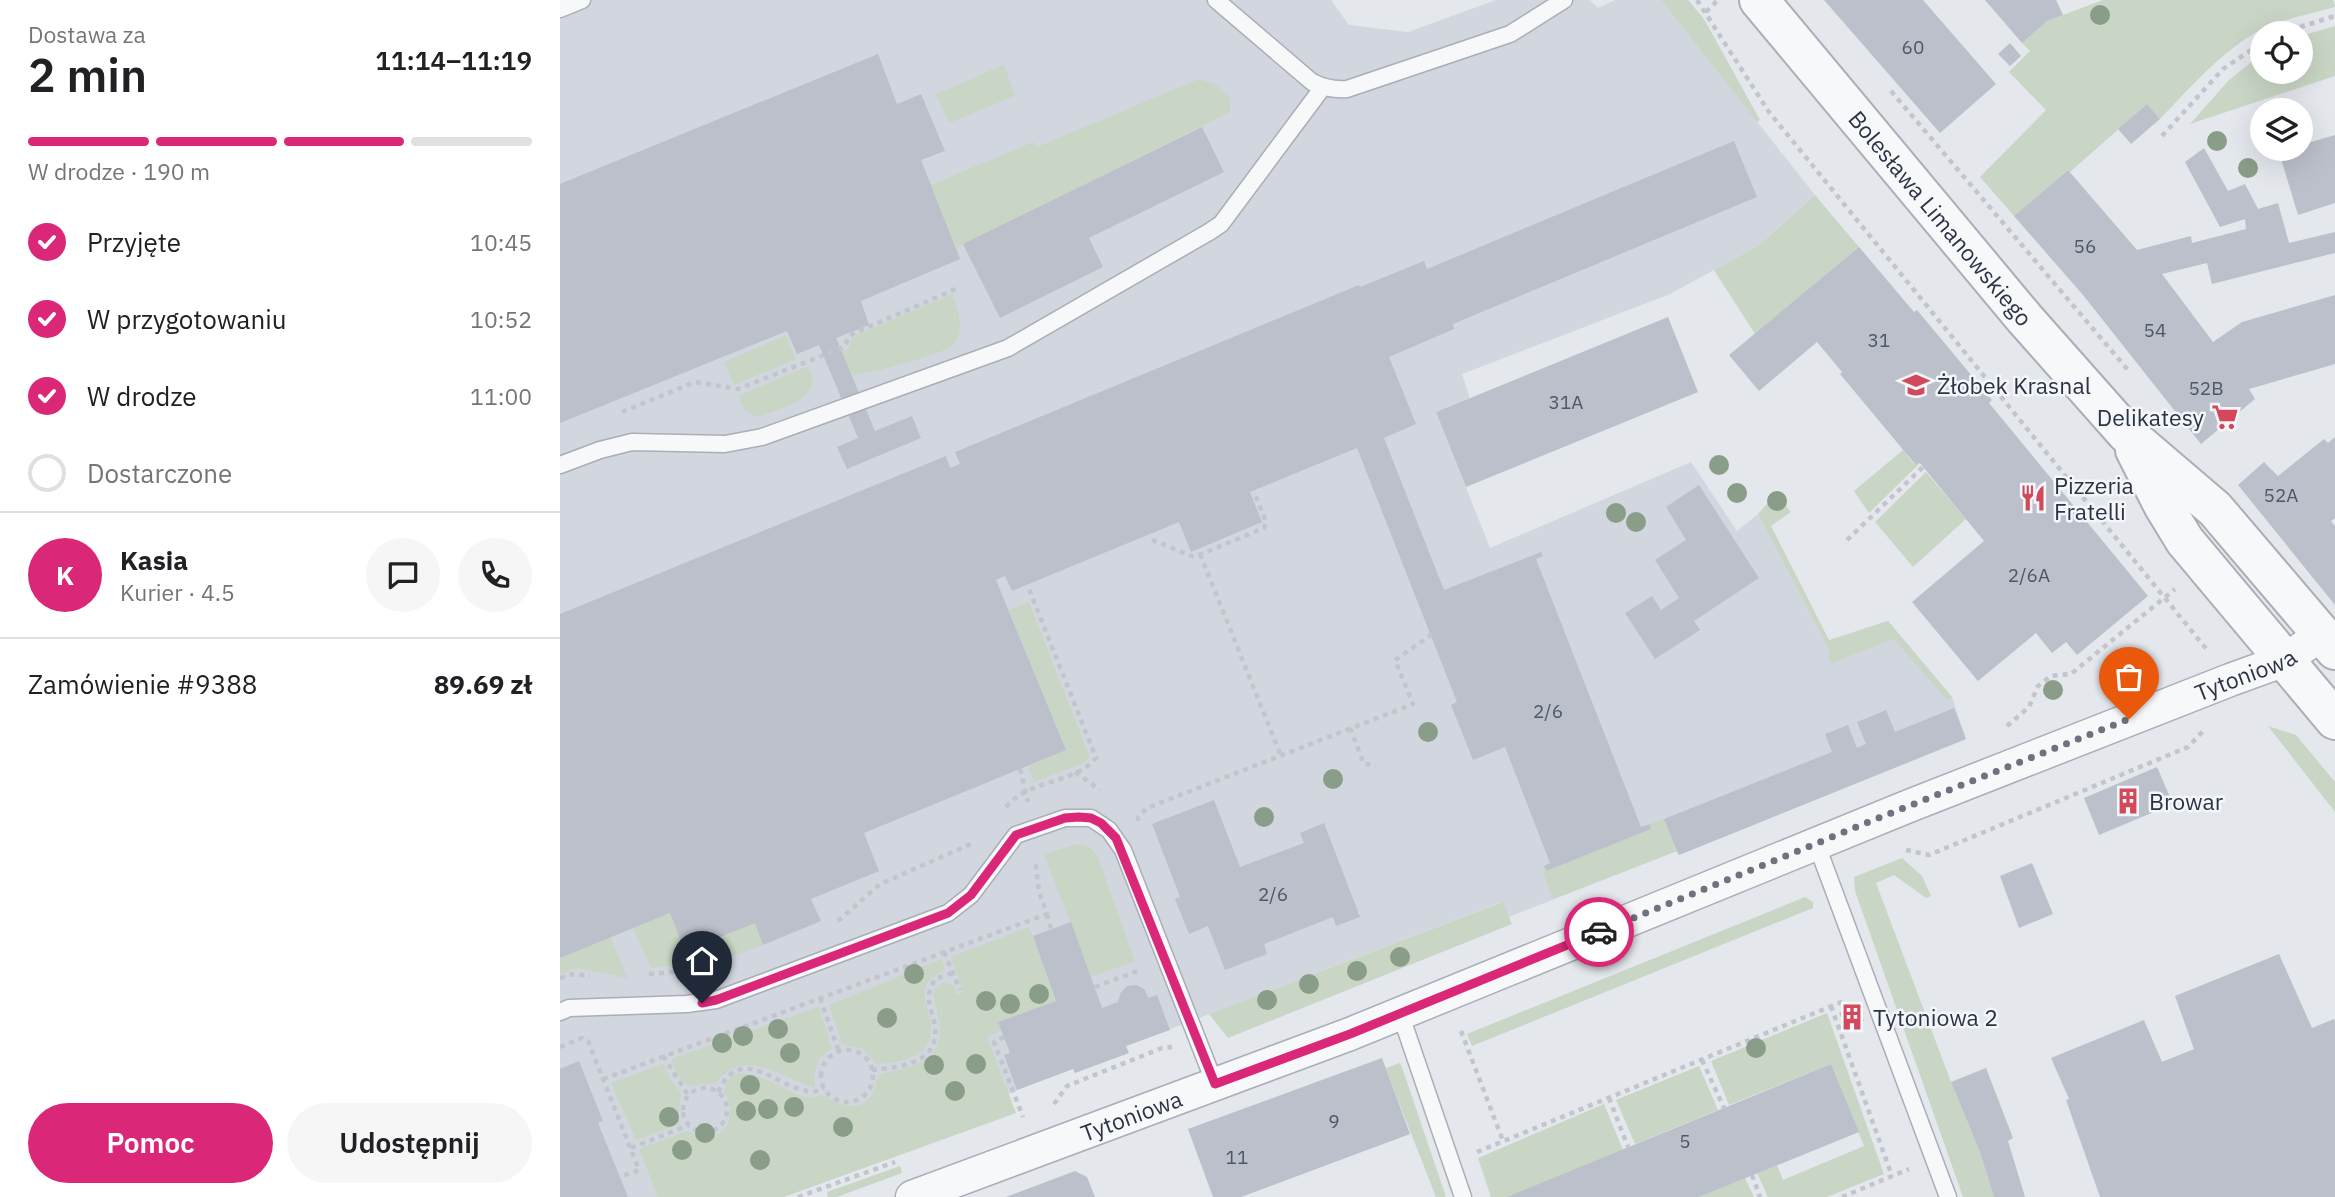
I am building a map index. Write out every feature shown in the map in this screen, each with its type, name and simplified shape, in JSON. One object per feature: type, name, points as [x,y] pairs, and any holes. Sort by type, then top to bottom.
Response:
[{"type":"street","name":"Bolesława Limanowskiego","points":[[1759,0],[2017,309],[2126,433],[2215,509],[2328,642]]},
{"type":"street","name":"Bolesława Limanowskiego","points":[[2126,433],[2185,541],[2335,720]]},
{"type":"street","name":"Tytoniowa","points":[[912,1197],[1400,1013],[1816,843],[2328,642]]},
{"type":"lane","points":[[560,9],[582,0]]},
{"type":"lane","points":[[1216,0],[1312,82],[1323,87],[1347,89],[1510,34],[1564,0]]},
{"type":"lane","points":[[560,465],[600,450],[632,442],[725,444],[762,437],[1008,348],[1221,224],[1323,87]]},
{"type":"lane","points":[[560,1012],[569,1008],[687,1004],[716,1000],[948,913],[971,895],[1016,835],[1065,818],[1091,818],[1101,823],[1116,838],[1123,850],[1215,1084]]},
{"type":"lane","points":[[1816,843],[1948,1197]]},
{"type":"lane","points":[[1400,1013],[1463,1197]]},
{"type":"path","points":[[1697,0],[1769,112],[2230,680]]},
{"type":"path","points":[[1706,12],[1718,0]]},
{"type":"path","points":[[2313,23],[2335,16]]},
{"type":"path","points":[[2162,136],[2223,69],[2250,51]]},
{"type":"path","points":[[1884,82],[2131,374]]},
{"type":"path","points":[[613,416],[695,382],[738,389],[844,347],[850,335],[960,287]]},
{"type":"path","points":[[1847,540],[1923,467]]},
{"type":"path","points":[[1152,540],[1194,557],[1264,528],[1266,522],[1255,494]]},
{"type":"path","points":[[1200,554],[1281,756]]},
{"type":"path","points":[[1004,809],[1020,793],[1075,772],[1096,758],[1029,589]]},
{"type":"path","points":[[2002,730],[2029,707],[2038,686],[2051,676],[2071,674],[2165,597]]},
{"type":"path","points":[[1138,831],[1138,817],[1147,808],[1413,704],[1395,660],[1437,631]]},
{"type":"path","points":[[1350,728],[1364,764],[1376,765]]},
{"type":"path","points":[[831,926],[880,884],[973,842]]},
{"type":"path","points":[[1046,914],[1051,929]]},
{"type":"path","points":[[944,952],[960,990]]},
{"type":"path","points":[[642,976],[719,968]]},
{"type":"path","points":[[872,1070],[912,1063],[922,1059],[928,1052],[935,1034],[928,993],[935,979],[952,973]]},
{"type":"path","points":[[560,978],[573,974],[592,977]]},
{"type":"path","points":[[1471,1154],[1855,996]]},
{"type":"path","points":[[820,998],[839,1052]]},
{"type":"path","points":[[1831,1006],[1892,1176]]},
{"type":"path","points":[[1461,1031],[1503,1141]]},
{"type":"path","points":[[1004,1037],[993,1041],[1023,1117],[1032,1114]]},
{"type":"path","points":[[560,1047],[582,1038],[588,1041],[639,1170],[620,1177]]},
{"type":"path","points":[[1052,1107],[1066,1086],[1162,1048],[1199,1045]]},
{"type":"path","points":[[852,1051],[860,1054],[872,1070],[868,1091],[855,1101],[838,1101],[824,1090],[821,1082],[828,1058],[839,1052],[852,1051]]},
{"type":"path","points":[[663,1056],[688,1095]]},
{"type":"path","points":[[1702,1060],[1724,1108]]},
{"type":"path","points":[[1100,1064],[1103,1072]]},
{"type":"path","points":[[718,1091],[734,1071],[749,1069],[763,1072],[803,1091],[812,1093],[824,1090]]},
{"type":"path","points":[[702,1087],[718,1091],[724,1098],[727,1113],[719,1127],[703,1132],[688,1125],[682,1110],[688,1095],[702,1087]]},
{"type":"path","points":[[1609,1098],[1628,1147]]},
{"type":"path","points":[[631,1148],[688,1125]]},
{"type":"path","points":[[798,1197],[815,1194],[905,1159]]},
{"type":"path","points":[[1842,1197],[1935,1159]]},
{"type":"path","points":[[1752,1175],[1760,1197]]},
{"type":"shaded area","points":[[560,0],[1331,0],[1349,25],[1408,32],[1496,0],[1590,0],[1598,8],[1615,0],[1661,0],[1815,195],[1758,246],[1670,294],[1462,374],[1470,398],[1436,412],[1490,548],[1691,462],[1737,531],[1758,514],[1825,642],[1888,621],[1952,697],[1966,739],[1679,855],[1677,851],[1509,917],[1502,902],[1126,1046],[978,1106],[732,1197],[560,1197]]},
{"type":"green space","points":[[1661,0],[1688,0],[1704,19],[1760,120],[1757,122]]},
{"type":"green space","points":[[2103,0],[2333,0],[2335,7],[2284,21],[2250,21],[2250,36],[2226,53],[2160,119],[2147,104],[2070,172],[2068,170],[2014,216],[1980,177],[2046,110],[2009,72],[2030,51],[2022,43],[2047,21]]},
{"type":"green space","points":[[2335,26],[2335,76],[2313,83],[2313,32]]},
{"type":"green space","points":[[2250,63],[2250,84],[2311,84],[2269,98],[2250,98],[2250,104],[2190,124],[2229,80]]},
{"type":"green space","points":[[1004,65],[1015,96],[949,123],[936,94]]},
{"type":"green space","points":[[1199,79],[1215,84],[1230,98],[1230,112],[956,248],[931,185],[1033,142],[1037,147]]},
{"type":"green space","points":[[1815,195],[1859,247],[1755,334],[1714,270],[1758,246]]},
{"type":"green space","points":[[952,294],[960,323],[958,337],[948,349],[855,375],[842,376],[830,371],[825,359],[848,349],[852,337]]},
{"type":"green space","points":[[786,335],[796,359],[734,385],[724,362]]},
{"type":"green space","points":[[808,366],[813,381],[810,389],[799,400],[758,417],[745,411],[738,396]]},
{"type":"green space","points":[[1903,450],[1914,464],[1920,463],[1869,513],[1854,491]]},
{"type":"green space","points":[[1926,472],[1966,519],[1913,567],[1875,522]]},
{"type":"green space","points":[[1776,494],[1791,512],[1771,526],[1829,640],[1888,621],[1952,697],[1947,700],[1894,639],[1832,663],[1827,656],[1831,654],[1758,514]]},
{"type":"green space","points":[[1029,602],[1090,757],[1084,763],[1034,782],[1028,766],[1066,750],[1009,610]]},
{"type":"green space","points":[[2268,726],[2296,735],[2335,782],[2335,812]]},
{"type":"green space","points":[[1664,819],[1677,851],[1553,899],[1543,872],[1651,829],[1650,824]]},
{"type":"green space","points":[[1077,844],[1089,847],[1097,855],[1135,961],[1091,977],[1044,854]]},
{"type":"green space","points":[[1902,858],[1922,876],[1931,896],[1926,898],[1894,875],[1876,883],[1980,1152],[1994,1197],[1963,1197],[1855,891],[1854,877]]},
{"type":"green space","points":[[1805,897],[1813,902],[1813,908],[1472,1046],[1467,1034]]},
{"type":"green space","points":[[1503,902],[1512,924],[1228,1038],[1209,1014]]},
{"type":"green space","points":[[670,913],[685,951],[755,923],[763,945],[722,960],[651,968],[633,928]]},
{"type":"green space","points":[[1029,927],[1056,1001],[999,1021],[1002,1030],[987,1037],[1016,1113],[784,1197],[658,1197],[639,1149],[687,1131],[699,1136],[718,1135],[728,1122],[730,1113],[724,1091],[729,1079],[736,1074],[746,1073],[801,1096],[823,1095],[850,1106],[863,1103],[873,1092],[879,1075],[920,1062],[935,1050],[940,1028],[933,994],[935,989],[943,982],[954,985],[957,995],[963,992],[951,957]]},
{"type":"green space","points":[[611,937],[627,978],[577,968],[560,974],[560,958]]},
{"type":"green space","points":[[942,959],[945,971],[936,975],[926,985],[925,997],[931,1032],[924,1050],[916,1056],[897,1062],[876,1064],[864,1050],[842,1044],[829,1005]]},
{"type":"green space","points":[[819,1007],[832,1049],[822,1056],[817,1065],[815,1088],[750,1065],[727,1072],[716,1083],[689,1086],[678,1074],[671,1059]]},
{"type":"green space","points":[[1827,1013],[1884,1174],[1827,1197],[1768,1197],[1757,1173],[1777,1165],[1783,1180],[1864,1146],[1831,1064],[1729,1105],[1711,1061]]},
{"type":"green space","points":[[1400,1063],[1446,1197],[1436,1197],[1390,1080],[1386,1068]]},
{"type":"green space","points":[[664,1064],[681,1093],[681,1124],[636,1140],[611,1083]]},
{"type":"green space","points":[[1699,1066],[1718,1110],[1635,1144],[1616,1100]]},
{"type":"green space","points":[[1604,1104],[1623,1150],[1509,1197],[1491,1197],[1478,1158]]},
{"type":"green space","points":[[900,1166],[902,1173],[837,1197],[828,1197],[827,1192]]},
{"type":"green space","points":[[1745,1178],[1754,1197],[1699,1197]]},
{"type":"building","points":[[1824,0],[1923,0],[1996,84],[1940,133]]},
{"type":"building","points":[[1985,0],[2056,0],[2063,15],[2047,21],[2022,43]]},
{"type":"building","points":[[2010,43],[2021,56],[2010,66],[1998,54]]},
{"type":"building","points":[[878,54],[897,104],[921,94],[945,151],[921,160],[960,259],[861,301],[869,325],[836,338],[875,431],[912,416],[921,438],[847,469],[837,447],[858,438],[819,345],[797,354],[787,331],[560,423],[560,184]]},
{"type":"building","points":[[2147,104],[2160,119],[2131,144],[2118,129]]},
{"type":"building","points":[[1202,127],[1224,172],[1089,238],[1103,267],[1000,318],[963,244]]},
{"type":"building","points":[[2335,135],[2335,203],[2298,215],[2282,161],[2313,161],[2313,141]]},
{"type":"building","points":[[1734,141],[1757,197],[1453,324],[1454,329],[1389,357],[1416,424],[1384,438],[1444,590],[1541,552],[1543,556],[1536,559],[1641,827],[1650,824],[1651,829],[1546,871],[1544,866],[1550,863],[1505,747],[1473,760],[1451,705],[1457,702],[1357,448],[1250,492],[1262,522],[1191,552],[1179,522],[1012,591],[1005,576],[996,580],[1066,750],[864,833],[879,871],[811,899],[821,921],[763,945],[755,923],[685,951],[670,913],[560,958],[560,614],[946,456],[950,468],[960,464],[955,452],[1359,285],[1360,287],[1424,261],[1427,269]]},
{"type":"building","points":[[2204,148],[2228,191],[2245,184],[2258,209],[2278,203],[2289,243],[2335,232],[2335,253],[2212,284],[2207,263],[2162,274],[2213,342],[2242,322],[2335,295],[2335,364],[2249,389],[2255,399],[2201,444],[2083,295],[2014,216],[2068,170],[2137,250],[2191,236],[2192,243],[2246,229],[2245,219],[2220,227],[2185,162]]},
{"type":"building","points":[[1859,247],[1914,312],[1917,310],[1992,400],[1989,403],[2148,596],[2077,655],[2066,642],[2052,653],[2036,633],[1978,681],[1912,602],[1984,541],[1920,463],[1915,464],[1840,374],[1842,372],[1817,342],[1759,391],[1729,355]]},
{"type":"building","points":[[1668,317],[1698,392],[1466,487],[1436,412]]},
{"type":"building","points":[[2335,437],[2335,518],[2331,521],[2335,526],[2335,605],[2238,485],[2264,462],[2278,476],[2324,439],[2328,443]]},
{"type":"building","points":[[1699,485],[1759,578],[1694,621],[1700,630],[1655,659],[1625,613],[1652,596],[1661,610],[1679,598],[1655,560],[1686,540],[1666,507]]},
{"type":"building","points":[[1954,708],[1966,739],[1679,855],[1664,819],[1832,752],[1825,734],[1848,725],[1857,748],[1866,744],[1857,722],[1886,710],[1895,732]]},
{"type":"building","name":"Browar","points":[[2157,767],[2173,804],[2099,835],[2084,798]]},
{"type":"building","points":[[1214,800],[1240,867],[1304,843],[1300,833],[1324,823],[1360,917],[1336,926],[1333,917],[1264,944],[1267,954],[1225,970],[1208,926],[1189,934],[1175,899],[1180,897],[1152,824]]},
{"type":"building","points":[[2032,863],[2053,914],[2019,928],[2000,876]]},
{"type":"building","points":[[1071,922],[1102,1008],[1118,1002],[1121,992],[1127,986],[1137,985],[1145,990],[1148,998],[1157,995],[1170,1030],[1126,1046],[1129,1053],[1075,1073],[1073,1069],[1017,1090],[1004,1055],[1010,1053],[998,1022],[1056,1001],[1033,936]]},
{"type":"building","points":[[2279,954],[2312,1028],[2334,1019],[2335,1022],[2335,1197],[2100,1197],[2066,1100],[2069,1099],[2051,1058],[2144,1020],[2162,1062],[2194,1049],[2175,996]]},
{"type":"building","name":"Tytoniowa 2","points":[[1857,1005],[1864,1021],[1846,1029],[1839,1013]]},
{"type":"building","points":[[1382,1058],[1410,1134],[1241,1197],[1213,1197],[1188,1129]]},
{"type":"building","points":[[579,1061],[603,1121],[598,1123],[628,1197],[560,1197],[560,1069]]},
{"type":"building","points":[[1831,1064],[1859,1132],[1699,1197],[1507,1197]]},
{"type":"building","points":[[1986,1068],[2013,1138],[2008,1141],[2025,1197],[1994,1197],[1980,1152],[1951,1082]]},
{"type":"building","points":[[1075,1171],[1087,1177],[1095,1197],[1006,1197]]},
{"type":"way so far","points":[[1599,932],[2129,719]]},
{"type":"place","name":"Żłobek Krasnal","points":[[1916,385]]},
{"type":"place","name":"Delikatesy","points":[[2225,417]]},
{"type":"place","name":"Pizzeria Fratelli","points":[[2033,498]]},
{"type":"place","name":"Browar","points":[[2128,801]]},
{"type":"place","name":"Tytoniowa 2","points":[[1852,1017]]},
{"type":"route","points":[[702,1003],[948,913],[971,895],[1016,835],[1065,818],[1091,818],[1101,823],[1116,838],[1123,850],[1215,1084],[1350,1034],[1599,932]]}]
